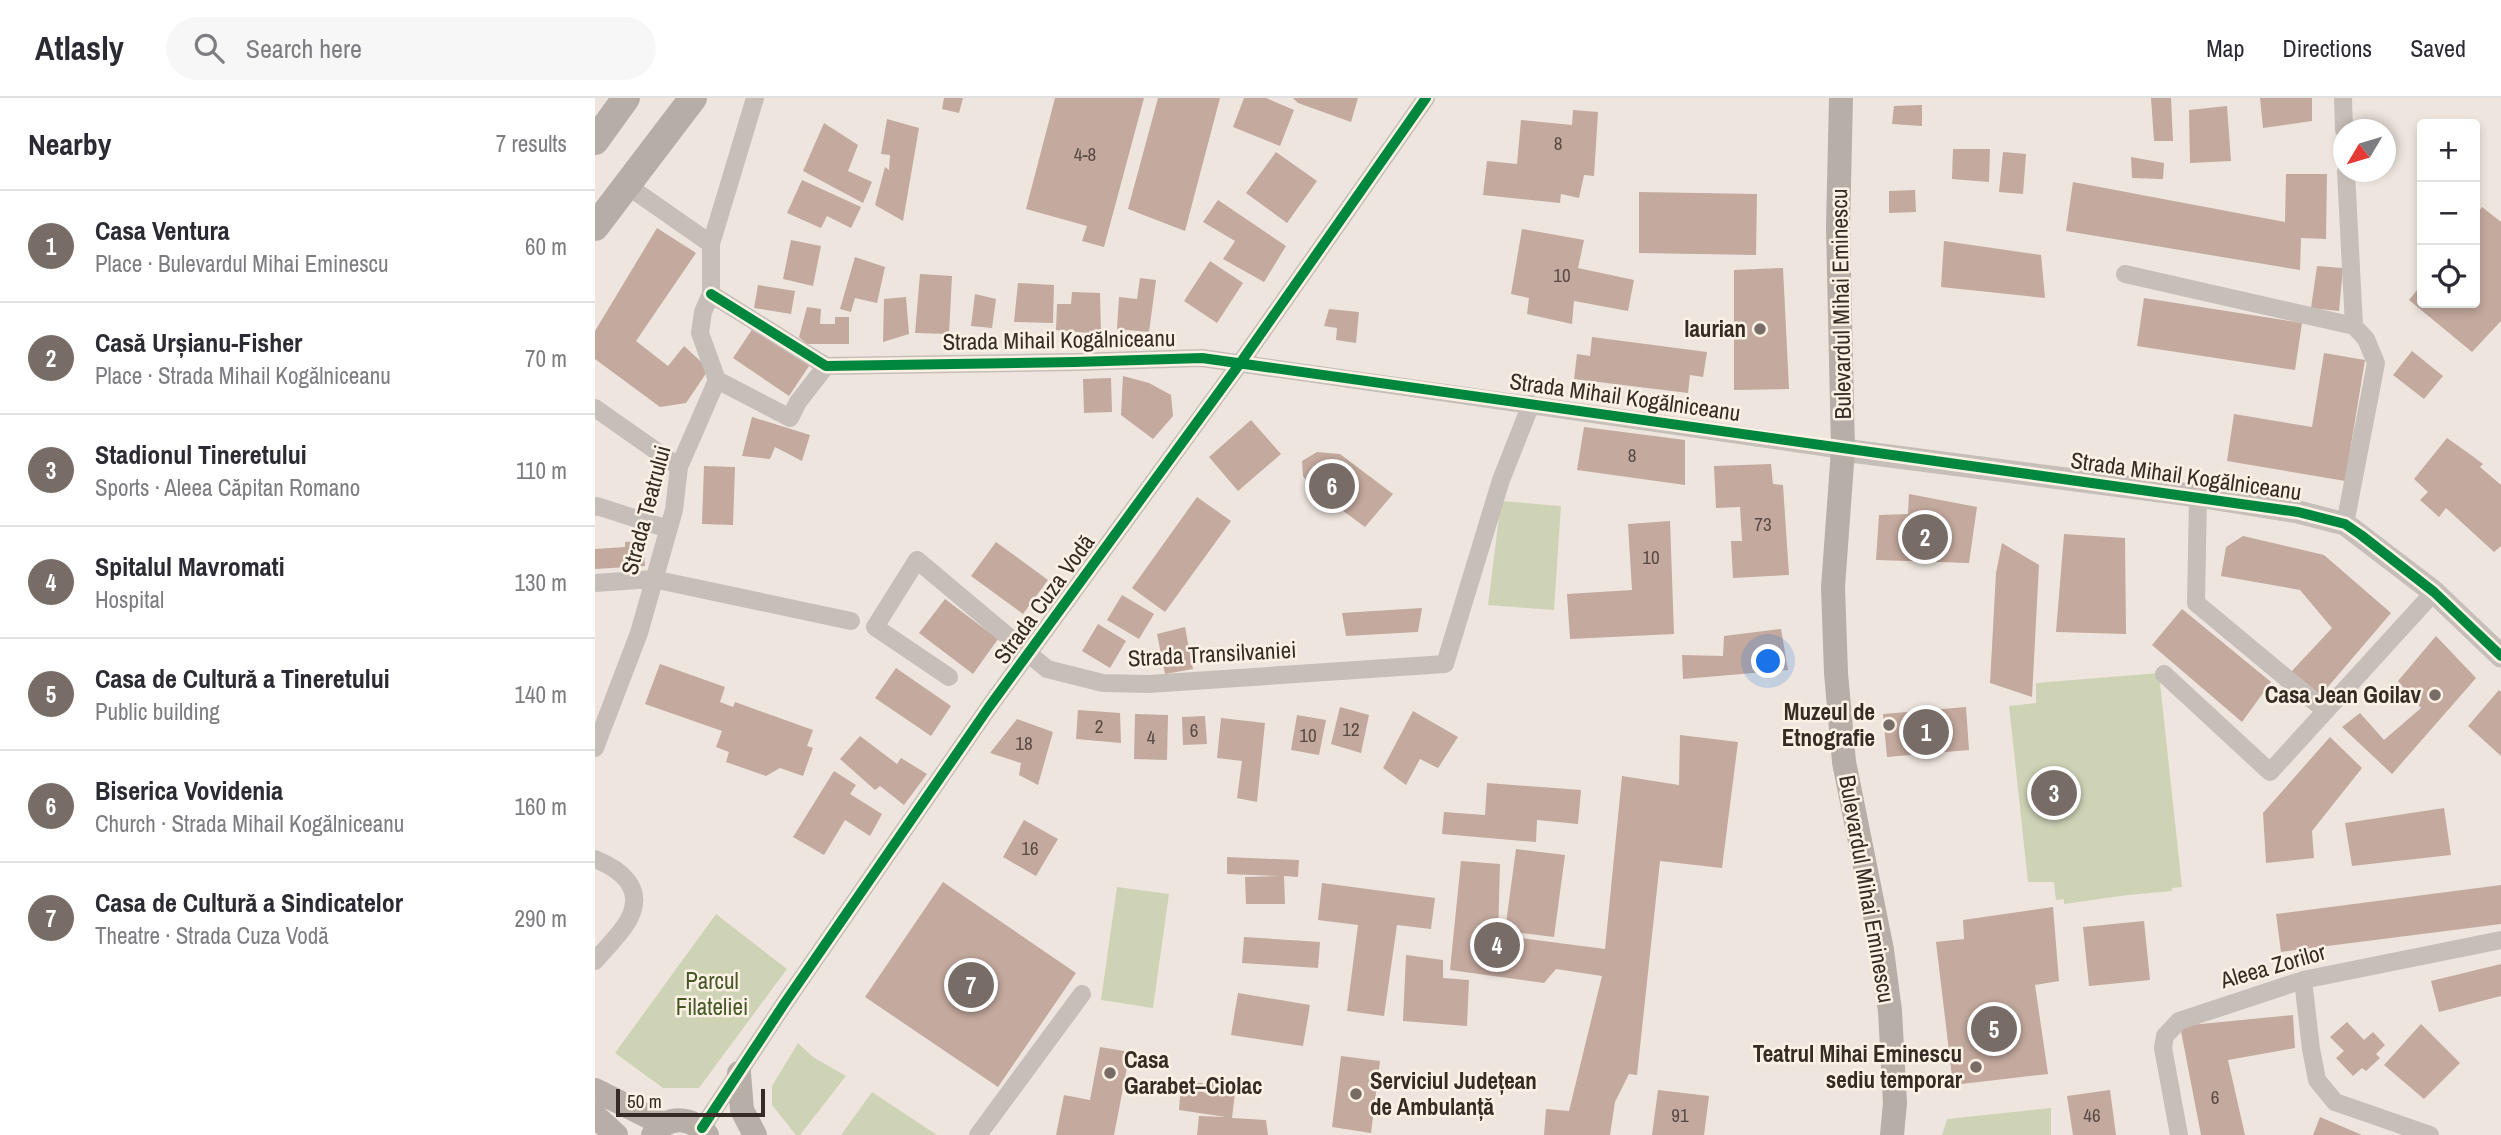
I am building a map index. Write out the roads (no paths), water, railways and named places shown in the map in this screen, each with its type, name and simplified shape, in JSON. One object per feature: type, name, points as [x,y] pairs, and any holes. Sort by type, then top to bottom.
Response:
[{"type":"main road","points":[[595,141],[626,98]]},
{"type":"main road","points":[[595,227],[692,98]]},
{"type":"main road","name":"Bulevardul Mihai Eminescu","points":[[1841,98],[1837,227],[1843,450],[1833,587],[1836,673],[1844,762],[1882,950],[1890,1011],[1895,1102],[1892,1135]]},
{"type":"main road","points":[[739,1073],[743,1110],[755,1135]]},
{"type":"main road","points":[[595,1090],[658,1130],[673,1120],[683,1120],[693,1123],[704,1132]]},
{"type":"main road","points":[[595,1116],[616,1135]]},
{"type":"street","points":[[711,294],[826,366],[797,402],[790,418],[716,380],[700,333],[703,312],[711,294],[711,244],[755,98]]},
{"type":"street","name":"Strada Cuza Vodă","points":[[704,1132],[784,1004],[966,741],[1241,362],[1426,98]]},
{"type":"street","points":[[2343,98],[2344,119]]},
{"type":"street","points":[[2347,182],[2354,326]]},
{"type":"street","points":[[625,184],[711,244]]},
{"type":"street","points":[[2125,274],[2354,326],[2366,338],[2376,363],[2344,524]]},
{"type":"street","name":"Strada Mihail Kogălniceanu","points":[[826,366],[1202,358],[2298,512],[2344,524],[2361,534],[2434,592],[2501,656]]},
{"type":"street","name":"Strada Teatrului","points":[[595,748],[639,633],[674,510],[679,467],[716,380]]},
{"type":"street","name":"Strada Transilvaniei","points":[[949,677],[875,627],[917,560],[1047,668],[1103,683],[1149,684],[1445,664],[1501,480],[1531,404]]},
{"type":"street","points":[[595,408],[679,467]]},
{"type":"street","points":[[2198,496],[2196,603],[2326,712]]},
{"type":"street","points":[[595,507],[668,528]]},
{"type":"street","points":[[595,583],[653,579],[851,621]]},
{"type":"street","points":[[2164,674],[2270,772],[2434,592]]},
{"type":"street","points":[[595,859],[623,874],[630,884],[633,898],[630,918],[595,961]]},
{"type":"street","name":"Aleea Zorilor","points":[[2179,1135],[2163,1048],[2170,1028],[2188,1018],[2303,980],[2501,940]]},
{"type":"street","points":[[2303,980],[2317,1080],[2335,1102],[2430,1135]]},
{"type":"street","points":[[978,1135],[1082,994]]},
{"type":"place","name":"laurian","points":[[1760,329]]},
{"type":"place","name":"Biserica Vovidenia","points":[[1332,486]]},
{"type":"place","name":"Casă Urșianu-Fisher","points":[[1925,537]]},
{"type":"place","name":"Casa Jean Goilav","points":[[2435,695]]},
{"type":"place","name":"Muzeul de Etnografie","points":[[1889,725]]},
{"type":"place","name":"Casa Ventura","points":[[1926,732]]},
{"type":"place","name":"Stadionul Tineretului","points":[[2054,793]]},
{"type":"place","name":"Spitalul Mavromati","points":[[1497,945]]},
{"type":"place","name":"Casa de Cultură a Sindicatelor","points":[[971,985]]},
{"type":"place","name":"Casa de Cultură a Tineretului","points":[[1994,1029]]},
{"type":"place","name":"Teatrul Mihai Eminescu sediu temporar","points":[[1976,1067]]},
{"type":"place","name":"Casa Garabet–Ciolac","points":[[1110,1073]]},
{"type":"place","name":"Serviciul Județean de Ambulanță","points":[[1356,1094]]},
{"type":"park label","name":"Parcul Filateliei","points":[[712,994]]}]
